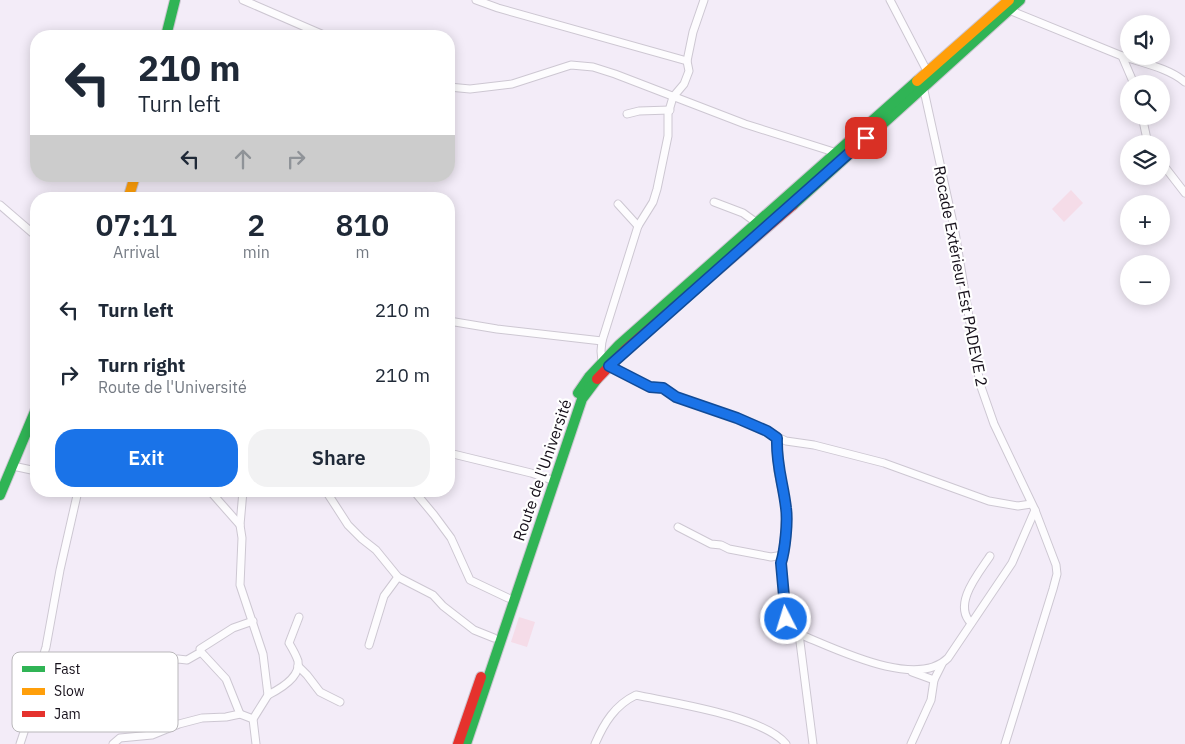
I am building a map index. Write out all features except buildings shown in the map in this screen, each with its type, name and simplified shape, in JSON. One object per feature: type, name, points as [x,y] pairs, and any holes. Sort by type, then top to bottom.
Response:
[{"type":"main road","points":[[168,30],[176,0]]},
{"type":"main road","name":"Route de l'Université","points":[[458,744],[576,397],[589,377],[606,364],[757,223],[928,73],[970,33],[1009,5],[1020,0]]},
{"type":"main road","name":"Route de l'Université","points":[[650,324],[923,86],[1009,5]]},
{"type":"main road","name":"Route de l'Université","points":[[466,744],[582,399],[606,364]]},
{"type":"main road","points":[[0,495],[30,424]]},
{"type":"street","points":[[243,0],[312,30]]},
{"type":"street","points":[[476,0],[498,8],[687,61]]},
{"type":"street","points":[[704,0],[693,32],[687,61],[689,71],[687,78],[673,97],[668,114],[668,136],[657,189],[653,202],[638,226],[602,341],[601,351],[606,364],[650,387],[663,388],[676,397],[737,418],[767,431],[777,438],[814,445],[884,463],[989,501],[1033,507],[1012,563],[948,658],[942,664],[934,680],[932,700],[911,744]]},
{"type":"street","points":[[890,0],[928,73]]},
{"type":"street","points":[[1009,5],[1120,55]]},
{"type":"street","points":[[455,88],[470,89],[512,84],[571,65],[593,67],[745,124],[837,153]]},
{"type":"street","points":[[1150,65],[1181,78],[1185,82]]},
{"type":"street","name":"Rocade Extérieur Est PADEVE 2","points":[[923,86],[955,232],[980,384],[994,424],[1053,555],[1057,574],[1005,744]]},
{"type":"street","points":[[627,114],[639,111],[670,110]]},
{"type":"street","points":[[1170,174],[1185,194]]},
{"type":"street","points":[[714,202],[743,213],[757,223]]},
{"type":"street","points":[[0,204],[30,231]]},
{"type":"street","points":[[618,204],[638,226]]},
{"type":"street","points":[[455,322],[602,341]]},
{"type":"street","points":[[777,438],[776,456],[786,510],[781,563],[786,619],[799,634],[869,661],[906,670],[934,680]]},
{"type":"street","points":[[455,454],[532,473],[549,479]]},
{"type":"street","points":[[13,466],[30,470]]},
{"type":"street","points":[[44,652],[77,497]]},
{"type":"street","points":[[215,497],[240,525]]},
{"type":"street","points":[[242,497],[240,585],[263,654],[268,695]]},
{"type":"street","points":[[330,497],[348,525],[376,550],[398,577],[434,595],[443,606],[474,630],[494,638]]},
{"type":"street","points":[[419,497],[451,538],[470,580],[508,598]]},
{"type":"street","points":[[678,527],[711,544],[722,545],[729,550],[771,557],[783,555]]},
{"type":"street","points":[[971,623],[967,619],[964,610],[964,601],[990,556]]},
{"type":"street","points":[[369,645],[384,596],[398,577]]},
{"type":"street","points":[[256,744],[253,719],[268,695],[286,685],[298,666],[298,660],[289,642],[298,617]]},
{"type":"street","points":[[178,659],[187,660],[201,652],[200,649],[219,636],[234,628],[253,622]]},
{"type":"street","points":[[799,634],[813,744]]},
{"type":"street","points":[[201,652],[226,679],[240,714]]},
{"type":"street","points":[[906,670],[931,668],[942,664]]},
{"type":"street","points":[[298,666],[308,675],[320,692],[340,702]]},
{"type":"street","points":[[596,744],[601,730],[618,706],[636,695],[725,714],[781,737],[786,744]]},
{"type":"street","points":[[178,724],[202,718],[226,717],[240,714],[253,719]]},
{"type":"street","points":[[20,744],[24,732]]},
{"type":"street","points":[[113,744],[120,738],[152,735],[159,732]]},
{"type":"shaded area","points":[[1071,190],[1083,203],[1064,222],[1052,209]]},
{"type":"shaded area","points":[[519,617],[535,622],[527,647],[511,642]]},
{"type":"traffic: fast","points":[[168,30],[175,0]]},
{"type":"traffic: fast","points":[[793,205],[1020,0]]},
{"type":"traffic: fast","points":[[578,393],[589,377],[619,345],[917,81]]},
{"type":"traffic: fast","points":[[466,744],[582,399],[597,379]]},
{"type":"traffic: fast","points":[[0,495],[30,423]]},
{"type":"traffic: slow","points":[[917,81],[1009,0]]},
{"type":"traffic: slow","points":[[130,192],[133,182]]},
{"type":"traffic: jam","points":[[597,379],[626,349],[793,205]]},
{"type":"traffic: jam","points":[[458,744],[481,677]]},
{"type":"route","points":[[786,619],[781,563],[786,510],[778,472],[776,456],[777,438],[767,431],[737,418],[676,397],[663,388],[650,387],[609,366],[866,138]]}]
